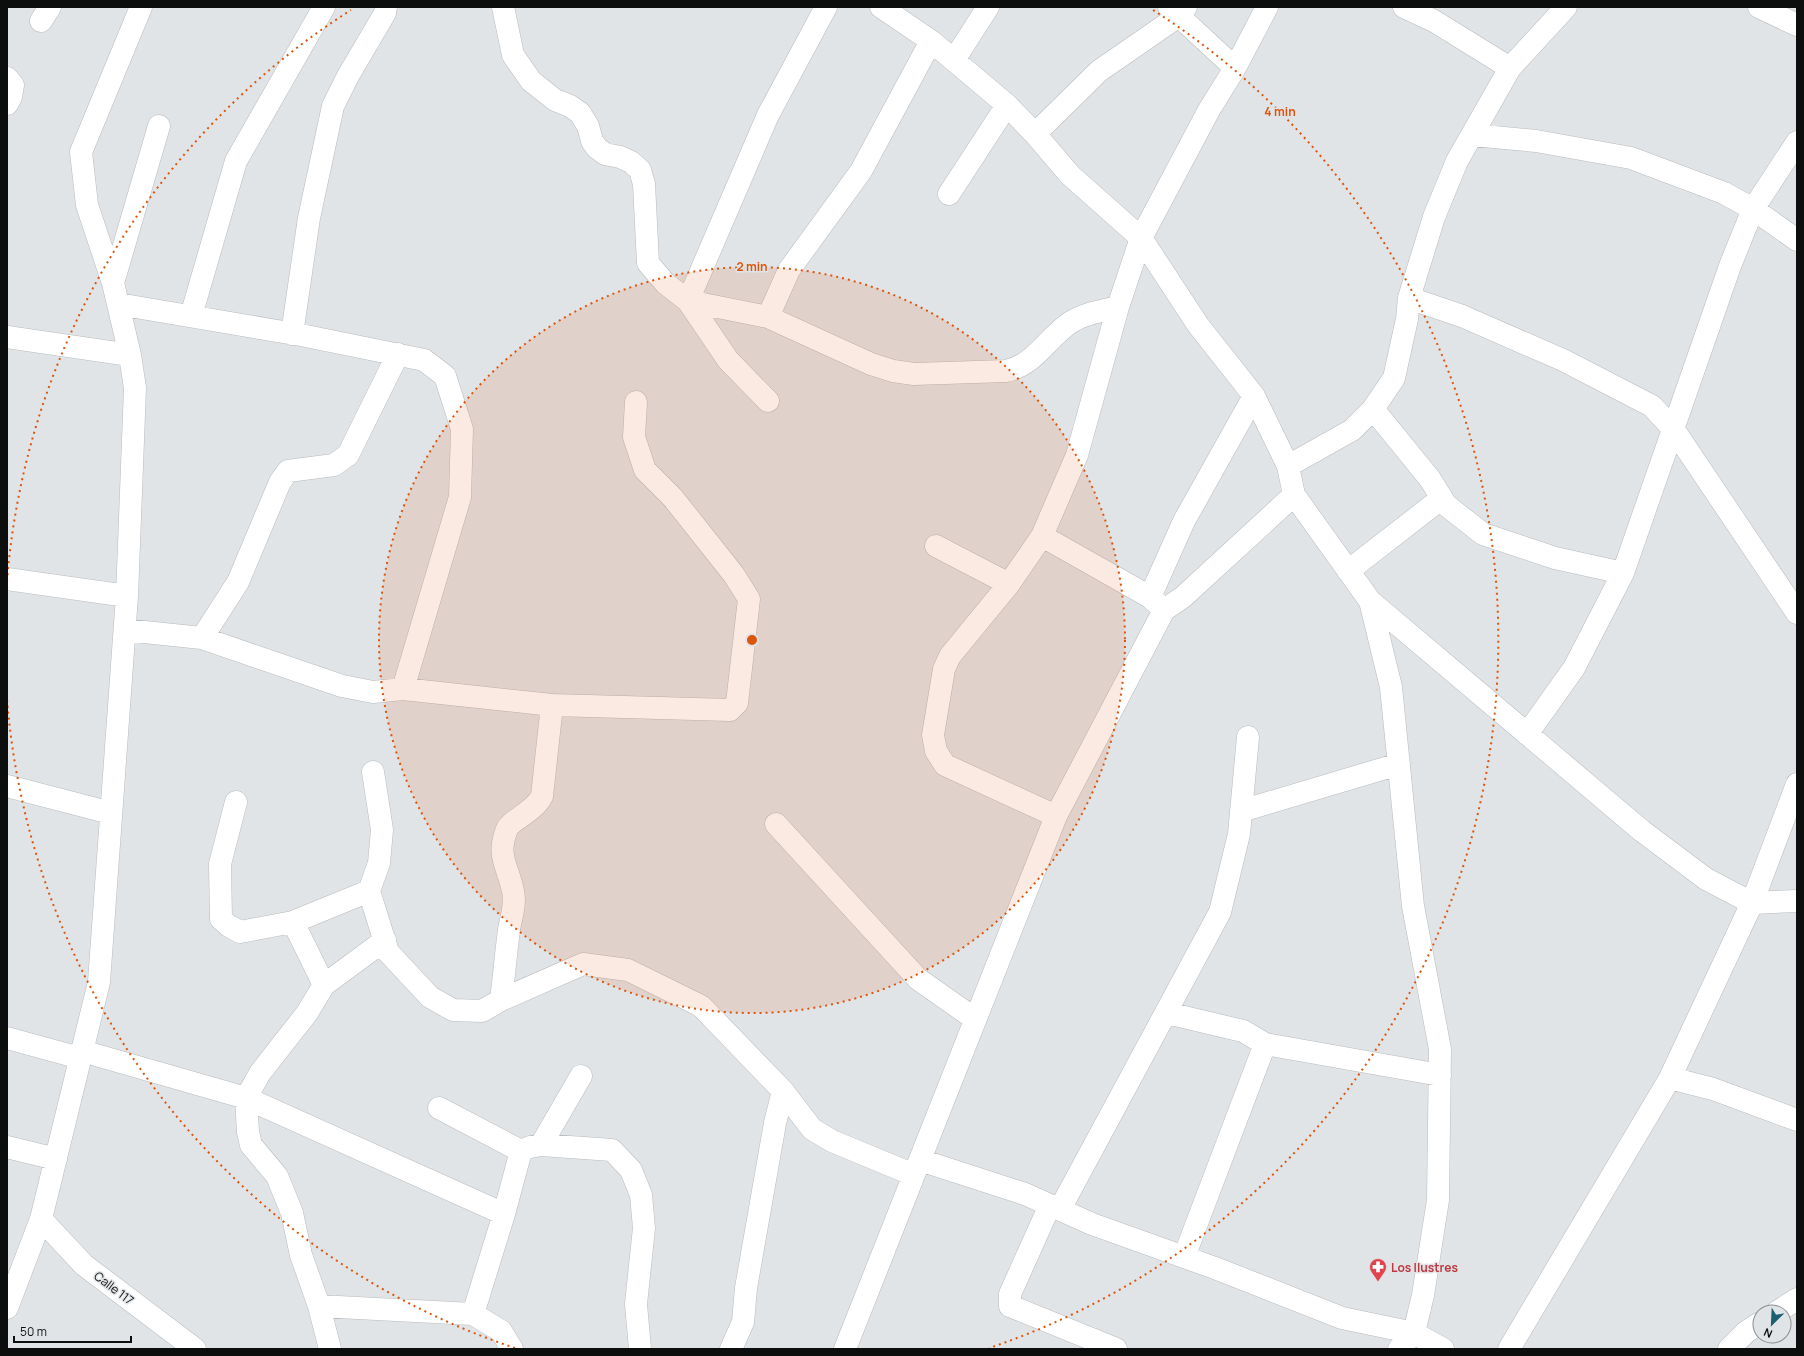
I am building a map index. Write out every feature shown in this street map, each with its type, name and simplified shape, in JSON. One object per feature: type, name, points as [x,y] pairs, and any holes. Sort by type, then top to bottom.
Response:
[{"type":"street","points":[[7,1308],[41,1219],[99,982],[127,596],[136,388],[116,294],[87,206],[81,152],[141,7]]},
{"type":"street","points":[[191,316],[236,161],[324,7]]},
{"type":"street","points":[[292,334],[309,218],[333,106],[386,7]]},
{"type":"street","points":[[503,7],[513,55],[531,81],[555,100],[570,106],[580,113],[588,126],[592,141],[597,148],[605,154],[620,157],[631,162],[640,170],[644,184],[648,263],[665,283],[688,301],[701,317],[728,360],[768,400]]},
{"type":"street","points":[[688,301],[768,115],[826,7]]},
{"type":"street","points":[[881,7],[931,41],[1007,105],[1035,134],[1070,175],[1141,238],[1198,325],[1254,396],[1288,466],[1294,495],[1370,601],[1642,831],[1706,879],[1752,903],[1797,900]]},
{"type":"street","points":[[954,60],[988,7]]},
{"type":"street","points":[[1056,816],[945,765],[936,751],[932,735],[944,669],[947,663],[1009,584],[1042,536],[1077,455],[1118,307],[1141,238],[1209,110],[1235,68],[1267,7]]},
{"type":"street","points":[[1404,7],[1434,21],[1510,68]]},
{"type":"street","points":[[1288,466],[1352,430],[1373,409],[1394,378],[1404,334],[1409,298],[1434,217],[1457,161],[1510,68],[1566,7]]},
{"type":"street","points":[[1759,7],[1797,26]]},
{"type":"street","points":[[1035,134],[1099,72],[1178,10],[1219,55],[1235,68]]},
{"type":"street","points":[[768,317],[789,270],[862,171],[931,41]]},
{"type":"street","points":[[7,78],[13,85],[11,97],[7,104]]},
{"type":"street","points":[[949,194],[1007,105]]},
{"type":"street","points":[[116,294],[159,126]]},
{"type":"street","points":[[1472,135],[1536,141],[1631,158],[1724,193],[1753,209],[1797,240]]},
{"type":"street","points":[[1526,734],[1574,668],[1623,573],[1730,266],[1753,209],[1797,142]]},
{"type":"street","points":[[116,294],[191,316],[424,360],[446,376],[462,429],[460,497],[403,689]]},
{"type":"street","points":[[1409,298],[1462,316],[1563,360],[1652,406],[1674,430],[1797,613]]},
{"type":"street","points":[[688,301],[768,317],[870,364],[893,371],[914,374],[1006,371],[1016,369],[1026,363],[1070,322],[1087,314],[1118,307]]},
{"type":"street","points":[[7,337],[130,355]]},
{"type":"street","points":[[202,638],[238,582],[288,471],[334,465],[348,454],[398,354]]},
{"type":"street","points":[[845,1349],[1056,816],[1157,603],[1184,521],[1254,396]]},
{"type":"street","points":[[124,630],[202,638],[342,686],[373,692],[403,689],[552,705],[730,710],[737,703],[749,599],[734,575],[673,498],[645,470],[634,437],[636,402]]},
{"type":"street","points":[[1373,409],[1430,479],[1446,505],[1483,534],[1555,558],[1623,573]]},
{"type":"street","points":[[1042,536],[1157,603],[1183,597],[1294,495]]},
{"type":"street","points":[[1348,571],[1442,498]]},
{"type":"street","points":[[936,546],[1009,584]]},
{"type":"street","points":[[7,579],[127,596]]},
{"type":"street","points":[[1370,601],[1391,687],[1413,906],[1440,1049],[1438,1200],[1423,1295],[1414,1333],[1399,1349]]},
{"type":"street","points":[[501,1000],[509,928],[515,903],[513,890],[502,856],[505,837],[508,827],[537,805],[542,796],[552,705]]},
{"type":"street","points":[[1116,1349],[1010,1306],[1010,1294],[1055,1207],[1167,1013],[1220,912],[1239,834],[1248,737]]},
{"type":"street","points":[[1241,811],[1399,764]]},
{"type":"street","points":[[373,772],[382,830],[379,862],[369,891],[388,952],[430,997],[453,1010],[482,1011],[501,1000],[583,964],[628,970],[701,1006],[783,1091],[812,1129],[832,1141],[917,1167],[1025,1194],[1092,1224],[1184,1256],[1342,1318],[1414,1333],[1443,1349]]},
{"type":"street","points":[[1508,1349],[1670,1078],[1752,903],[1797,784]]},
{"type":"street","points":[[7,786],[111,813]]},
{"type":"street","points":[[236,802],[220,864],[221,919],[229,926],[240,932],[294,922],[369,891]]},
{"type":"street","points":[[776,824],[918,979],[975,1019]]},
{"type":"street","points":[[294,922],[324,985]]},
{"type":"street","points":[[330,1349],[319,1306],[301,1255],[292,1213],[277,1176],[251,1145],[248,1132],[246,1098],[260,1074],[307,1013],[324,985],[385,940]]},
{"type":"street","points":[[1167,1013],[1243,1031],[1266,1044],[1440,1075]]},
{"type":"street","points":[[7,1038],[81,1054],[246,1098],[504,1214]]},
{"type":"street","points":[[1184,1256],[1266,1044]]},
{"type":"street","points":[[473,1314],[504,1214],[531,1148],[581,1076]]},
{"type":"street","points":[[1670,1078],[1713,1089],[1797,1120]]},
{"type":"street","points":[[731,1349],[743,1322],[746,1288],[775,1123],[783,1091]]},
{"type":"street","points":[[439,1108],[531,1148],[612,1150],[632,1170],[641,1195],[644,1228],[636,1304],[640,1349]]},
{"type":"street","points":[[7,1147],[56,1159]]},
{"type":"street","name":"Calle 117","points":[[41,1219],[84,1265],[195,1349]]},
{"type":"street","points":[[319,1306],[473,1314],[501,1331],[512,1349]]},
{"type":"street","points":[[1730,1349],[1746,1332],[1752,1328]]},
{"type":"place","name":"Los Ilustres","points":[[1378,1282]]}]
